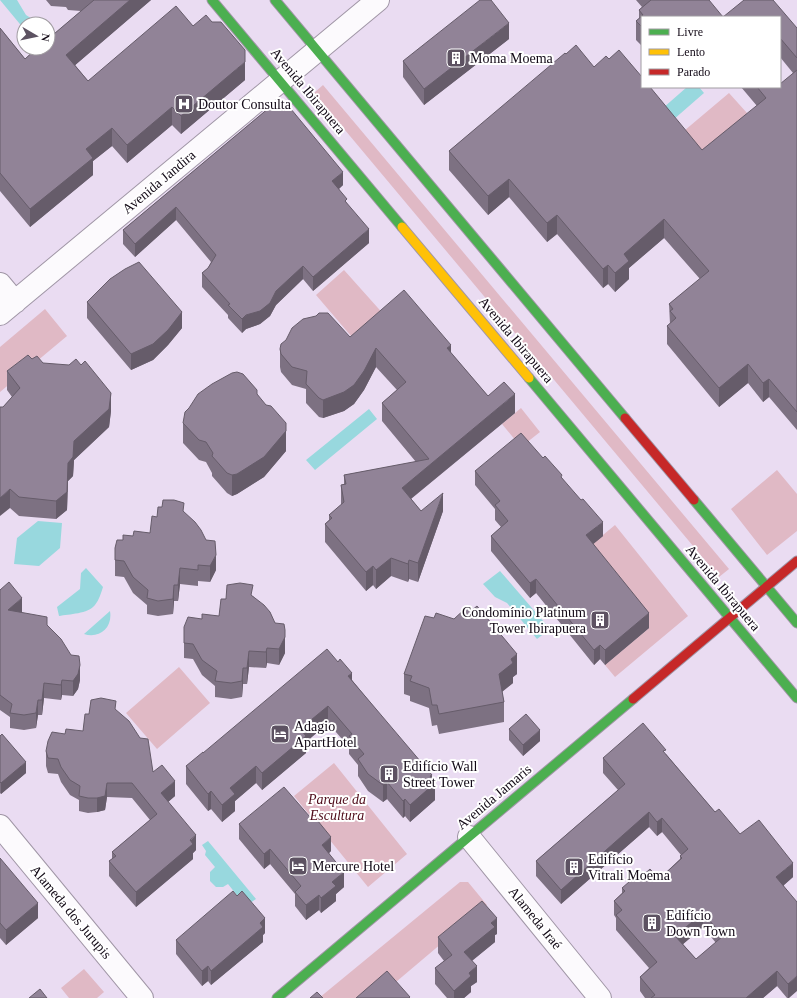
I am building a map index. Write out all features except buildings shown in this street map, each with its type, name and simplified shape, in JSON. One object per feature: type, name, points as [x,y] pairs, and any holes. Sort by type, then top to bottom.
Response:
[{"type":"main road","name":"Avenida Ibirapuera","points":[[212,0],[797,698]]},
{"type":"main road","points":[[275,0],[797,623]]},
{"type":"main road","name":"Avenida Jamaris","points":[[277,998],[797,561]]},
{"type":"street","name":"Avenida Jandira","points":[[8,308],[378,0]]},
{"type":"street","points":[[0,284],[8,308]]},
{"type":"street","name":"Alameda dos Jurupis","points":[[0,826],[142,998]]},
{"type":"street","name":"Alameda Iraé","points":[[469,837],[600,998]]},
{"type":"green space","points":[[323,85],[729,569],[719,577],[314,93]]},
{"type":"green space","points":[[729,93],[756,123],[703,169],[678,136]]},
{"type":"green space","points":[[344,270],[386,317],[357,343],[316,295]]},
{"type":"green space","points":[[45,309],[67,336],[0,392],[0,347]]},
{"type":"green space","points":[[521,408],[540,432],[521,447],[502,424]]},
{"type":"green space","points":[[777,470],[797,494],[797,531],[767,555],[731,509]]},
{"type":"green space","points":[[615,525],[688,616],[615,677],[605,665],[649,628],[586,549]]},
{"type":"green space","points":[[179,667],[210,703],[157,749],[126,713]]},
{"type":"green space","name":"Parque da Escultura","points":[[334,763],[407,854],[368,887],[294,796]]},
{"type":"green space","points":[[460,882],[468,882],[487,905],[377,998],[319,998]]},
{"type":"green space","points":[[84,969],[104,992],[97,998],[69,998],[61,988]]},
{"type":"shaded area","points":[[0,0],[17,0],[28,16],[16,16],[16,19]]},
{"type":"shaded area","points":[[686,88],[700,88],[704,93],[673,120],[663,108]]},
{"type":"shaded area","points":[[369,409],[377,419],[315,470],[306,460]]},
{"type":"shaded area","points":[[38,521],[62,523],[60,548],[39,566],[14,564],[17,538]]},
{"type":"shaded area","points":[[86,568],[103,587],[98,601],[88,610],[59,616],[57,607],[80,589],[81,573]]},
{"type":"shaded area","points":[[500,571],[550,629],[537,639],[507,603],[495,597],[483,584]]},
{"type":"shaded area","points":[[110,611],[109,622],[104,631],[95,635],[84,634]]},
{"type":"shaded area","points":[[208,841],[256,899],[250,903],[240,899],[228,884],[223,887],[216,887],[210,881],[210,872],[215,867],[205,855],[206,851],[202,845]]},
{"type":"traffic: fast","points":[[212,0],[402,227]]},
{"type":"traffic: fast","points":[[275,0],[625,418]]},
{"type":"traffic: fast","points":[[529,378],[797,698]]},
{"type":"traffic: fast","points":[[694,500],[797,623]]},
{"type":"traffic: fast","points":[[277,998],[633,699]]},
{"type":"traffic: slow","points":[[402,227],[529,378]]},
{"type":"traffic: jam","points":[[625,418],[694,500]]},
{"type":"traffic: jam","points":[[633,699],[797,561]]},
{"type":"place","name":"Moma Moema","points":[[456,58]]},
{"type":"place","name":"Doutor Consulta","points":[[184,104]]},
{"type":"place","name":"Condomínio Platinum Tower Ibirapuera","points":[[600,620]]},
{"type":"place","name":"Adagio ApartHotel","points":[[280,734]]},
{"type":"place","name":"Edifício Wall Street Tower","points":[[389,774]]},
{"type":"place","name":"Mercure Hotel","points":[[298,866]]},
{"type":"place","name":"Edifício Vitrali Moema","points":[[574,867]]},
{"type":"place","name":"Edifício Down Town","points":[[652,923]]}]
